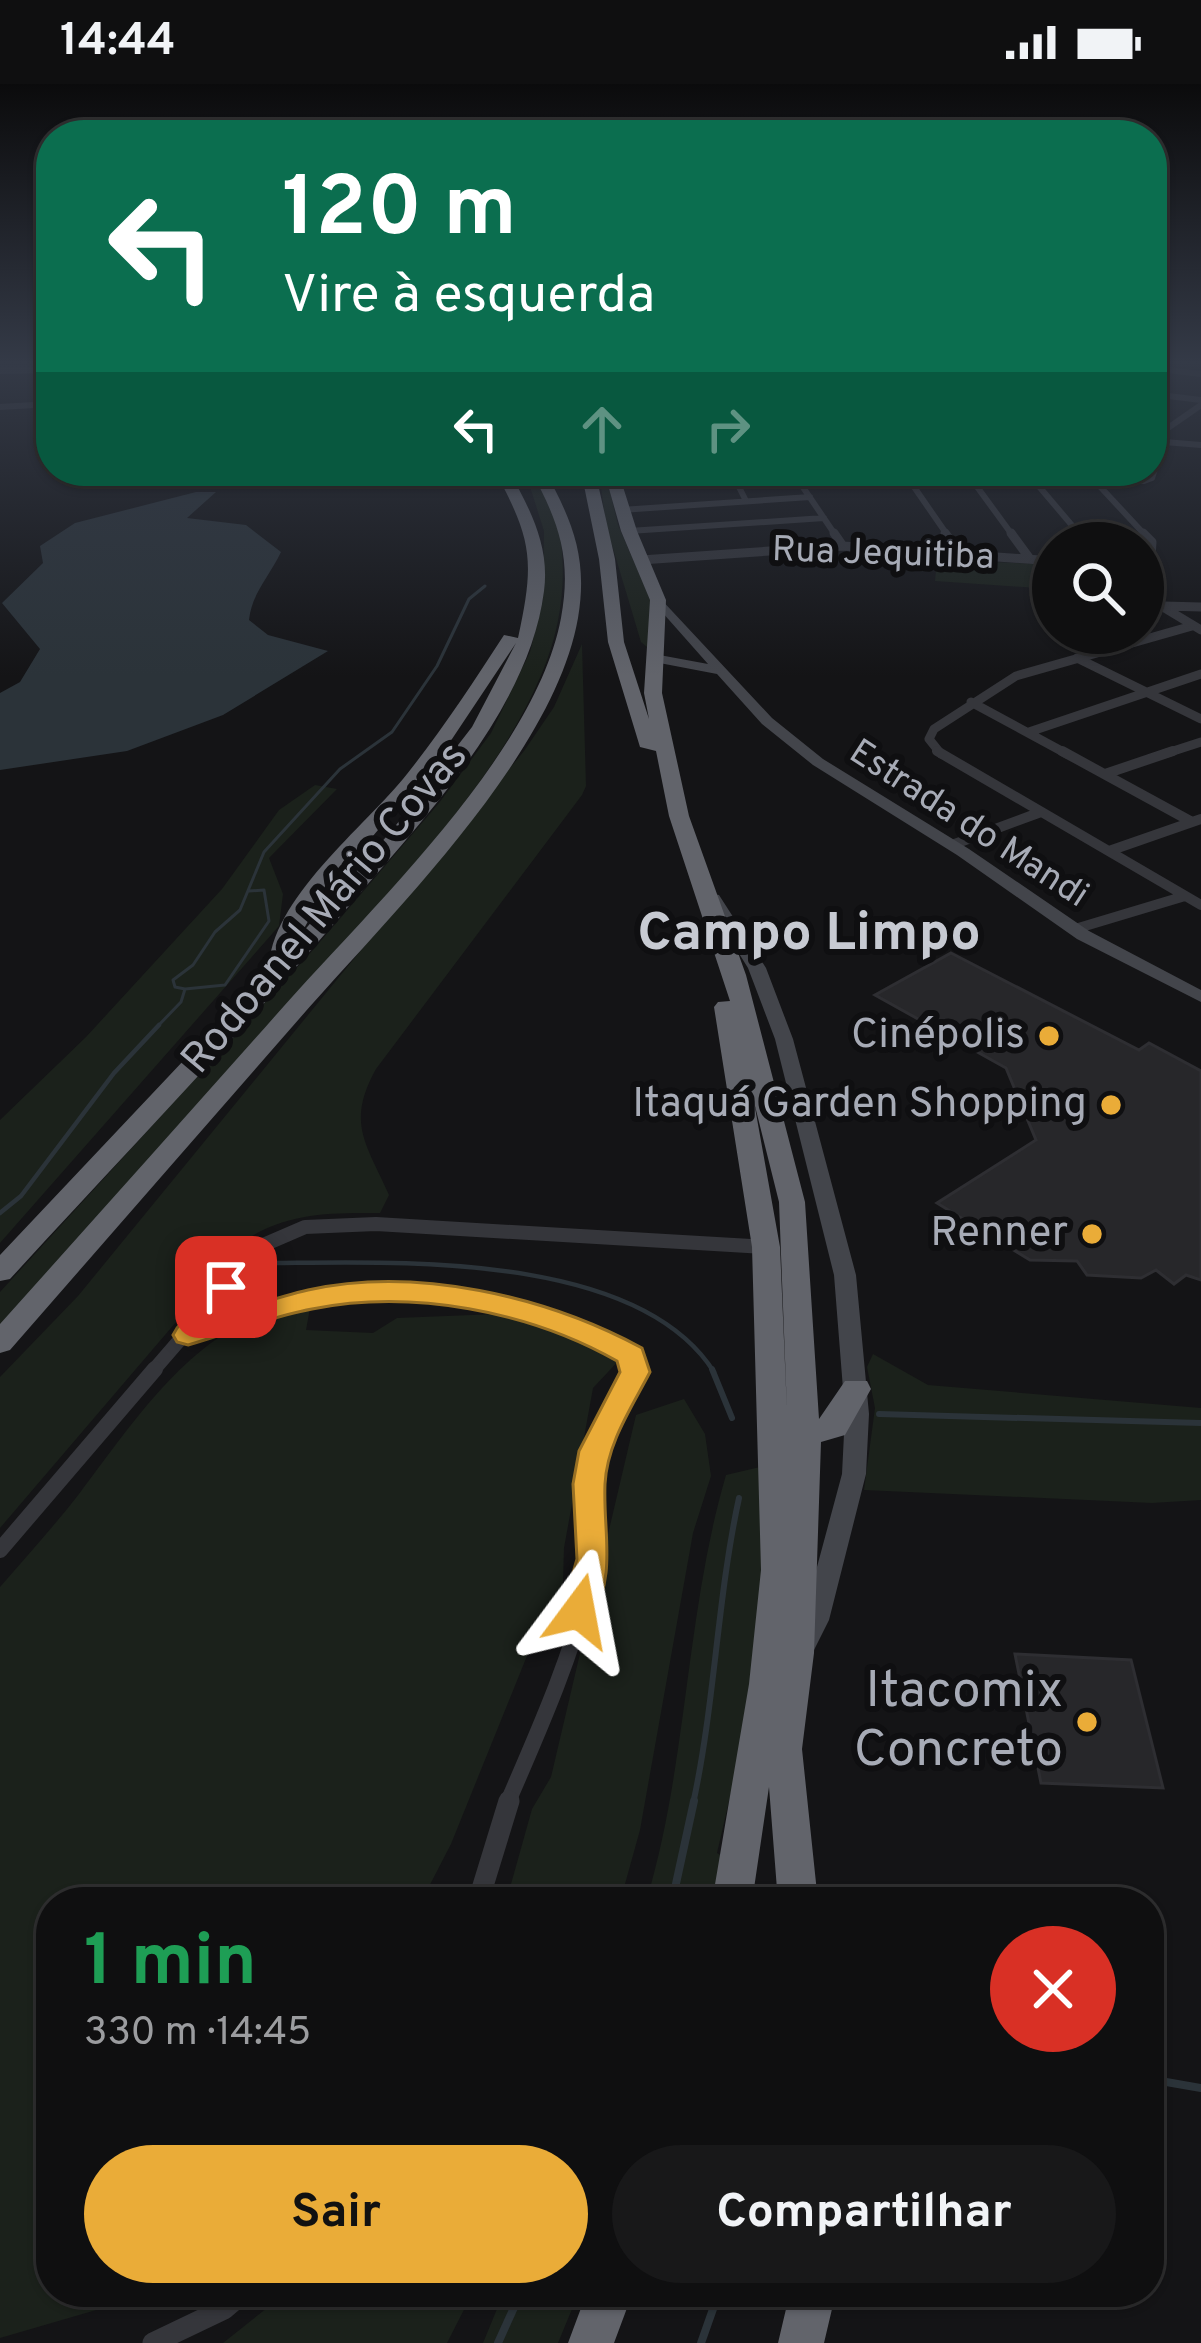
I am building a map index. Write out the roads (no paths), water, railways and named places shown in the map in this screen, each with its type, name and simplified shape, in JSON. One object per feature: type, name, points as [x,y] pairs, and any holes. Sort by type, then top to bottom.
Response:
[{"type":"highway","name":"Rodoanel Mário Covas","points":[[0,1272],[278,974],[412,819],[481,728],[525,641],[537,587],[532,527],[510,486]]},
{"type":"highway","name":"Rodoanel Mário Covas","points":[[0,1343],[435,850],[499,766],[552,676],[572,596],[568,531],[548,486]]},
{"type":"highway","points":[[591,486],[635,648],[662,664]]},
{"type":"highway","points":[[615,486],[628,531],[658,600],[662,664],[653,693],[669,770],[697,870],[735,975],[792,1202],[805,1430],[797,1653],[784,1749],[797,1887]]},
{"type":"highway","points":[[608,559],[616,642],[682,873],[721,975],[766,1246],[778,1570],[767,1684],[734,1887]]},
{"type":"highway","points":[[774,1392],[789,1421],[805,1430],[824,1432],[834,1426],[856,1390]]},
{"type":"highway","points":[[591,2343],[604,2307]]},
{"type":"highway","points":[[801,2343],[809,2307]]},
{"type":"main road","name":"Estrada do Mandi","points":[[658,600],[767,722],[800,749],[1120,958],[1201,997]]},
{"type":"main road","points":[[662,664],[701,649]]},
{"type":"main road","points":[[662,664],[724,673]]},
{"type":"main road","points":[[697,870],[757,968],[799,1083],[845,1275],[856,1390],[856,1449],[850,1496],[816,1620],[797,1653]]},
{"type":"street","points":[[738,486],[746,501]]},
{"type":"street","points":[[802,486],[843,546]]},
{"type":"street","points":[[912,486],[961,555]]},
{"type":"street","points":[[977,486],[1030,559]]},
{"type":"street","points":[[1039,486],[1069,522]]},
{"type":"street","points":[[1100,486],[1133,522]]},
{"type":"street","points":[[621,510],[684,502],[810,497]]},
{"type":"street","points":[[628,531],[824,518]]},
{"type":"street","points":[[758,525],[772,550]]},
{"type":"street","points":[[696,529],[709,554]]},
{"type":"street","name":"Rua Jequitiba","points":[[641,560],[843,546],[1030,559]]},
{"type":"street","points":[[1164,606],[1201,607]]},
{"type":"street","points":[[1164,609],[1197,628]]},
{"type":"street","points":[[1197,628],[1016,676],[971,702],[929,735],[938,752],[1201,905]]},
{"type":"street","points":[[1077,658],[1201,719]]},
{"type":"street","points":[[1029,732],[1201,674]]},
{"type":"street","points":[[971,702],[1196,820]]},
{"type":"street","points":[[1105,774],[1201,742]]},
{"type":"street","points":[[952,845],[1041,812]]},
{"type":"street","points":[[1109,851],[1196,820]]},
{"type":"street","points":[[1076,929],[1186,896]]},
{"type":"street","points":[[0,1550],[261,1246],[305,1228],[376,1224],[766,1246]]},
{"type":"street","points":[[188,1335],[312,1299],[395,1291],[495,1304],[605,1341],[635,1362],[595,1451],[589,1484],[593,1559],[589,1584],[556,1690],[503,1814],[482,1887]]},
{"type":"street","points":[[152,2343],[226,2307]]},
{"type":"waterway","points":[[185,989],[175,987],[173,980],[193,965],[215,932],[240,910],[264,852],[340,769],[392,732],[437,666],[469,599],[485,586]]},
{"type":"waterway","points":[[185,989],[225,985],[269,921],[264,890],[249,891]]},
{"type":"waterway","points":[[156,1028],[181,1002],[185,989]]},
{"type":"waterway","points":[[0,1213],[21,1196],[114,1073],[159,1025]]},
{"type":"waterway","points":[[275,1263],[448,1265],[574,1285],[631,1304],[678,1333],[713,1370]]},
{"type":"waterway","points":[[713,1370],[732,1418]]},
{"type":"waterway","points":[[879,1414],[1201,1423]]},
{"type":"waterway","points":[[693,1804],[739,1498]]},
{"type":"waterway","points":[[675,1887],[694,1801]]},
{"type":"waterway","points":[[1164,2082],[1201,2088]]},
{"type":"waterway","points":[[498,2343],[514,2307]]},
{"type":"waterway","points":[[701,2343],[714,2307]]},
{"type":"place","name":"Cinépolis","points":[[1049,1036]]},
{"type":"place","name":"Itaquá Garden Shopping","points":[[1111,1105]]},
{"type":"place","name":"Renner","points":[[1092,1234]]},
{"type":"place","name":"Itacomix Concreto","points":[[1087,1722]]},
{"type":"district","name":"Campo Limpo","points":[[809,935]]}]
